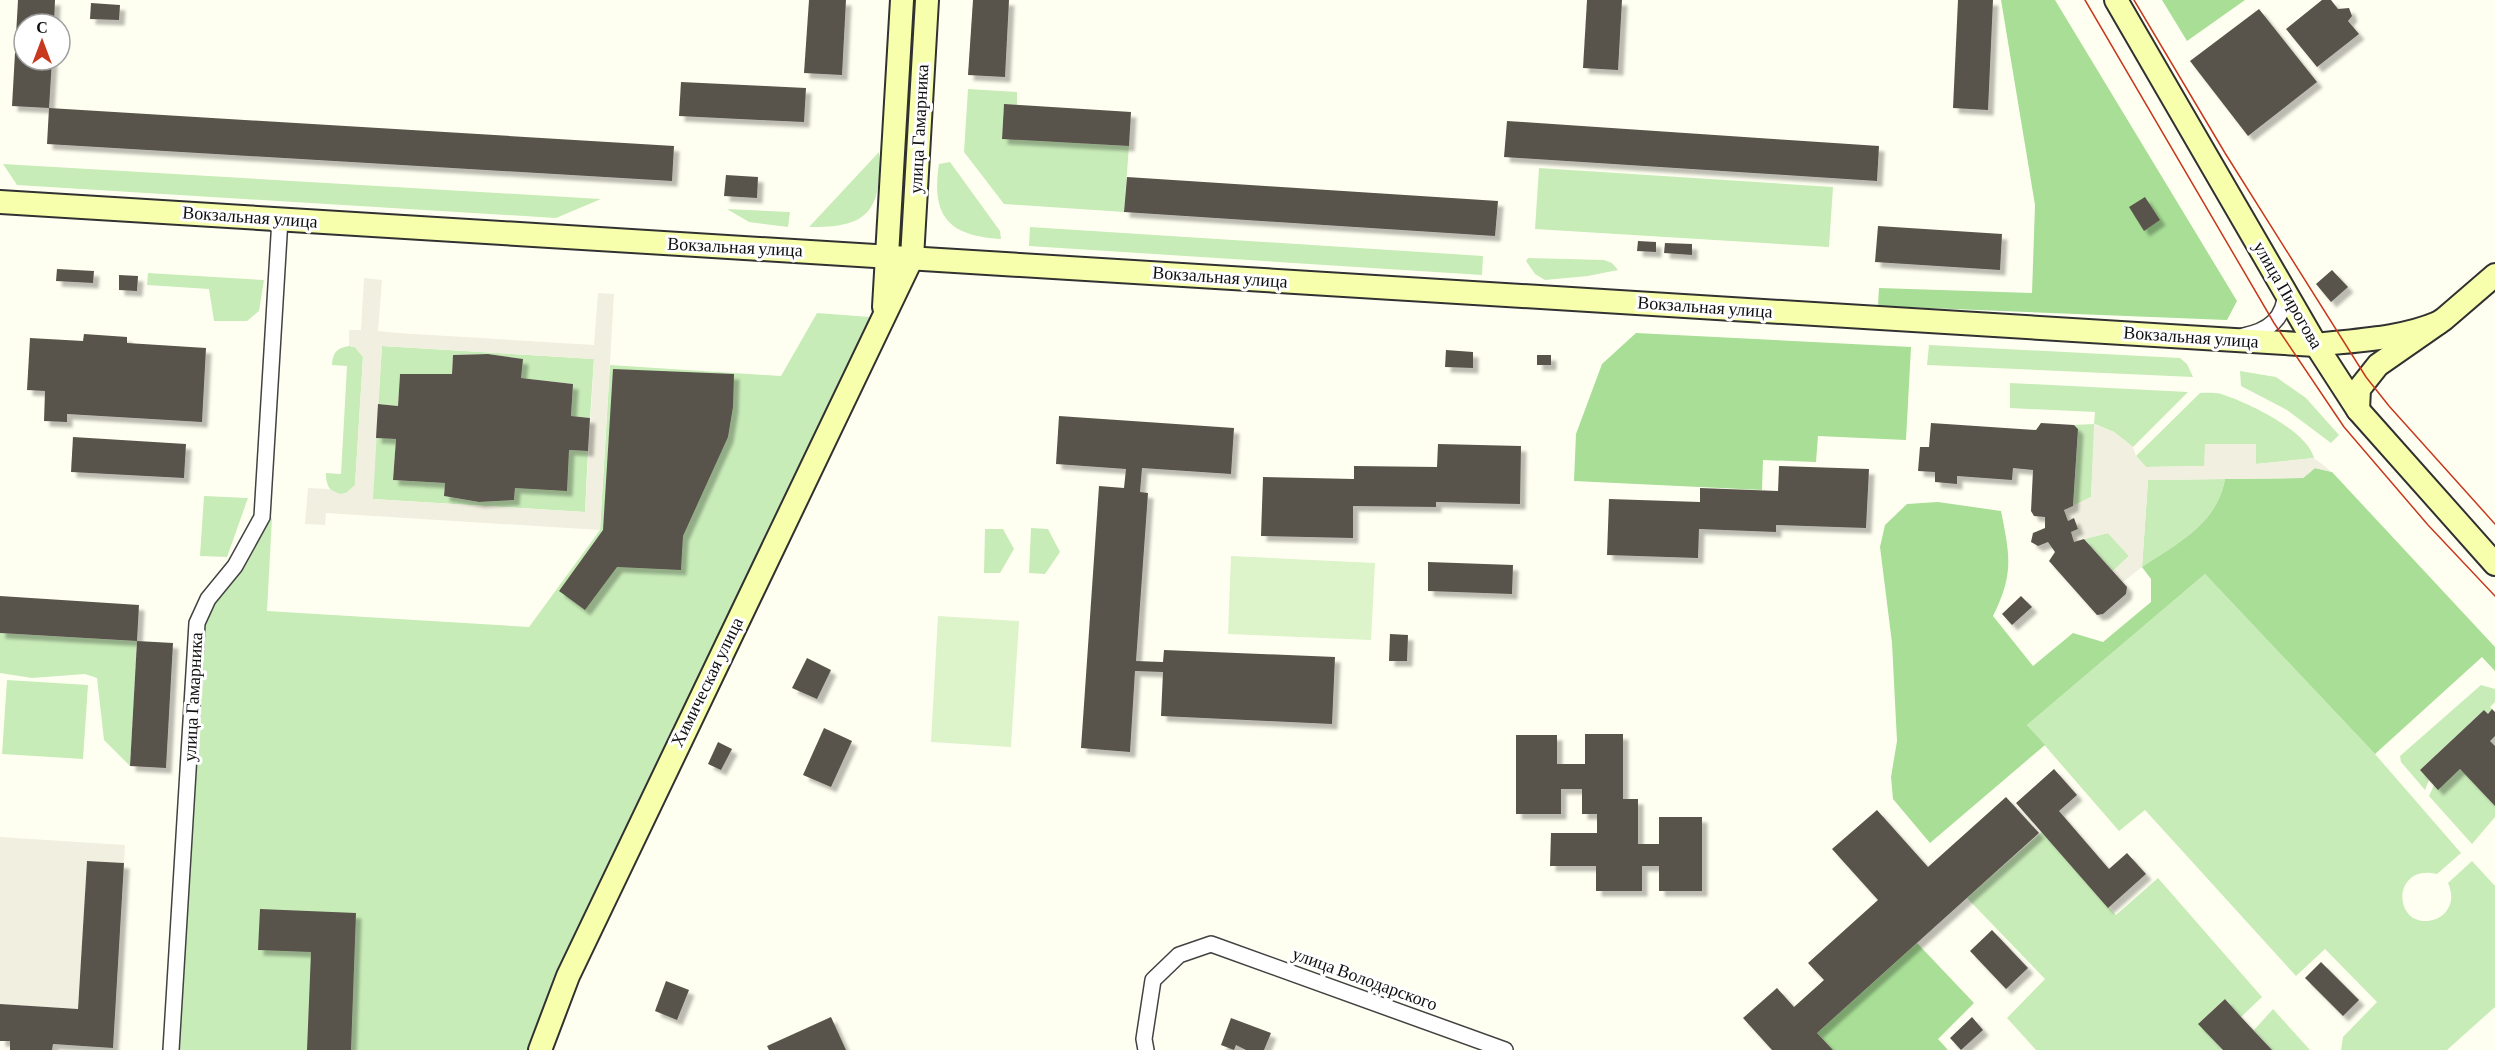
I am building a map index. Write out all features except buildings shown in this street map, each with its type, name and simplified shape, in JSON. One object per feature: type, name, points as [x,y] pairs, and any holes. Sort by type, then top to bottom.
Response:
[{"type":"main road","name":"улица Гамарника","points":[[886,256],[902,0]]},
{"type":"main road","name":"улица Гамарника","points":[[912,258],[927,0]]},
{"type":"main road","name":"улица Пирогова","points":[[2116,0],[2316,345],[2358,410],[2495,564]]},
{"type":"main road","name":"Вокзальная улица","points":[[0,202],[2316,345],[2396,336],[2418,332],[2438,323]]},
{"type":"main road","name":"Химическая улица","points":[[883,318],[886,256]]},
{"type":"main road","name":"Химическая улица","points":[[540,1050],[572,966],[912,258]]},
{"type":"main road","name":"Вокзальная улица","points":[[2358,410],[2359,389],[2366,376],[2396,350],[2438,323],[2495,275]]},
{"type":"street","name":"улица Гамарника","points":[[171,1050],[197,623],[208,599],[235,566],[262,517],[280,219]]},
{"type":"street","points":[[2224,339],[2257,333],[2274,323],[2285,307],[2286,291]]},
{"type":"street","name":"улица Володарского","points":[[1146,1050],[1144,1039],[1153,980],[1179,955],[1211,944],[1505,1050]]},
{"type":"green space","points":[[2001,0],[2055,0],[2237,301],[2227,320],[1878,306],[1879,288],[2032,293],[2035,205]]},
{"type":"green space","points":[[2162,0],[2245,0],[2187,41]]},
{"type":"green space","points":[[968,89],[1017,92],[1017,105],[1004,105],[1002,138],[1129,146],[1124,212],[1004,204],[964,152]]},
{"type":"green space","points":[[879,152],[878,189],[874,202],[867,212],[858,219],[845,224],[809,227]]},
{"type":"green space","points":[[950,162],[1000,231],[1001,239],[968,233],[956,228],[947,220],[941,210],[937,182],[939,164]]},
{"type":"green space","points":[[3,164],[601,199],[556,218],[17,185]]},
{"type":"green space","points":[[1539,168],[1833,187],[1829,247],[1535,229]]},
{"type":"green space","points":[[727,209],[790,212],[788,227],[749,222]]},
{"type":"green space","points":[[1030,227],[1483,256],[1482,275],[1029,246]]},
{"type":"green space","points":[[1528,258],[1604,260],[1612,263],[1618,270],[1588,276],[1545,280],[1535,274],[1526,261]]},
{"type":"green space","points":[[148,273],[264,280],[259,311],[247,321],[214,321],[209,289],[147,285]]},
{"type":"green space","points":[[817,313],[883,318],[540,1050],[171,1050],[197,623],[262,517],[272,518],[267,611],[529,627],[600,530],[610,365],[781,376]]},
{"type":"green space","points":[[1636,333],[1911,347],[1906,440],[1818,436],[1816,462],[1763,460],[1762,490],[1574,481],[1576,434],[1602,364]]},
{"type":"green space","points":[[1929,345],[2180,358],[2187,364],[2193,377],[1927,365]]},
{"type":"green space","points":[[349,346],[355,347],[363,357],[355,485],[340,494],[331,491],[326,480],[326,473],[341,474],[347,366],[332,365],[336,352]]},
{"type":"green space","points":[[382,346],[594,359],[590,418],[571,416],[573,384],[521,378],[522,359],[488,354],[453,355],[452,374],[400,374],[398,406],[378,404]]},
{"type":"green space","points":[[2240,371],[2276,377],[2306,398],[2339,435],[2331,443],[2287,410],[2241,386]]},
{"type":"green space","points":[[2010,383],[2188,392],[2133,447],[2114,432],[2095,424],[2091,497],[2073,506],[2078,429],[2074,425],[2094,424],[2095,412],[2010,408]]},
{"type":"green space","points":[[2200,393],[2221,394],[2262,411],[2289,428],[2309,448],[2314,458],[2256,464],[2256,444],[2205,444],[2205,466],[2146,467],[2136,456]]},
{"type":"green space","points":[[376,438],[396,439],[393,480],[445,483],[444,496],[479,502],[514,500],[515,488],[569,450],[588,451],[585,512],[372,499]]},
{"type":"green space","points":[[2315,468],[2332,472],[2495,647],[2495,671],[2482,657],[2375,754],[2205,574],[2027,725],[2045,745],[1930,843],[1893,799],[1891,777],[1897,741],[1892,643],[1880,547],[1885,525],[1907,504],[1938,502],[2001,511],[2008,565],[2004,588],[1993,616],[2033,666],[2073,633],[2103,642],[2151,602],[2151,579],[2142,567],[2182,540],[2205,520],[2221,495],[2225,479],[2303,478]]},
{"type":"green space","points":[[2225,479],[2221,495],[2205,520],[2182,540],[2142,567],[2148,480]]},
{"type":"green space","points":[[204,496],[248,498],[227,557],[200,556]]},
{"type":"green space","points":[[1031,528],[1048,529],[1060,552],[1045,574],[1029,573]]},
{"type":"green space","points":[[985,529],[1003,529],[1014,549],[1000,573],[984,573]]},
{"type":"green space","points":[[2108,533],[2129,556],[2113,571],[2084,539]]},
{"type":"green space","points":[[1231,556],[1375,563],[1371,640],[1228,634]]},
{"type":"green space","points":[[2205,574],[2375,754],[2461,853],[2437,874],[2423,873],[2412,877],[2405,885],[2402,894],[2403,905],[2408,913],[2416,919],[2428,921],[2443,915],[2451,900],[2448,883],[2472,861],[2495,886],[2495,1007],[2447,1050],[2341,1050],[2343,1037],[2377,1002],[2325,949],[2296,976],[2145,810],[2119,831],[2027,725]]},
{"type":"green space","points":[[938,616],[1019,621],[1011,747],[931,742]]},
{"type":"green space","points":[[0,633],[137,641],[130,766],[104,740],[97,678],[85,674],[32,678],[0,673]]},
{"type":"green space","points":[[7,680],[88,685],[83,759],[2,754]]},
{"type":"green space","points":[[2481,685],[2495,689],[2495,702],[2490,707],[2492,709],[2488,714],[2484,710],[2420,770],[2429,780],[2425,790],[2401,762],[2400,756]]},
{"type":"green space","points":[[2460,769],[2495,806],[2495,817],[2472,844],[2429,796],[2434,785],[2438,789]]},
{"type":"green space","points":[[2042,832],[2116,915],[2158,878],[2262,997],[2241,1017],[2225,999],[2199,1023],[2223,1050],[2036,1050],[2007,1018],[2045,979],[1967,898]]},
{"type":"green space","points":[[1917,943],[1974,1003],[1938,1039],[1948,1050],[1833,1050],[1817,1033]]},
{"type":"green space","points":[[2273,1009],[2310,1050],[2272,1050],[2254,1030]]},
{"type":"shaded area","points":[[364,278],[382,280],[378,331],[398,333],[594,345],[598,293],[614,294],[600,530],[326,513],[325,525],[305,524],[308,488],[329,489],[340,494],[346,493],[355,485],[363,357],[355,347],[349,346],[349,330],[361,330]],"holes":[[[382,346],[594,359],[585,512],[373,499]]]},
{"type":"shaded area","points":[[2094,424],[2114,432],[2133,447],[2136,456],[2146,467],[2204,466],[2205,444],[2256,444],[2256,464],[2314,458],[2332,472],[2315,468],[2303,478],[2148,480],[2142,567],[2123,582],[2113,571],[2129,556],[2108,533],[2074,542],[2071,532],[2077,529],[2074,519],[2068,521],[2064,510],[2091,497]]},
{"type":"shaded area","points":[[0,837],[125,845],[124,863],[87,861],[78,1009],[0,1004]]},
{"type":"tram line","points":[[2085,0],[2274,323],[2344,427],[2428,525],[2495,596]]},
{"type":"tram line","points":[[2134,0],[2225,153],[2366,377],[2389,406],[2495,524]]}]
